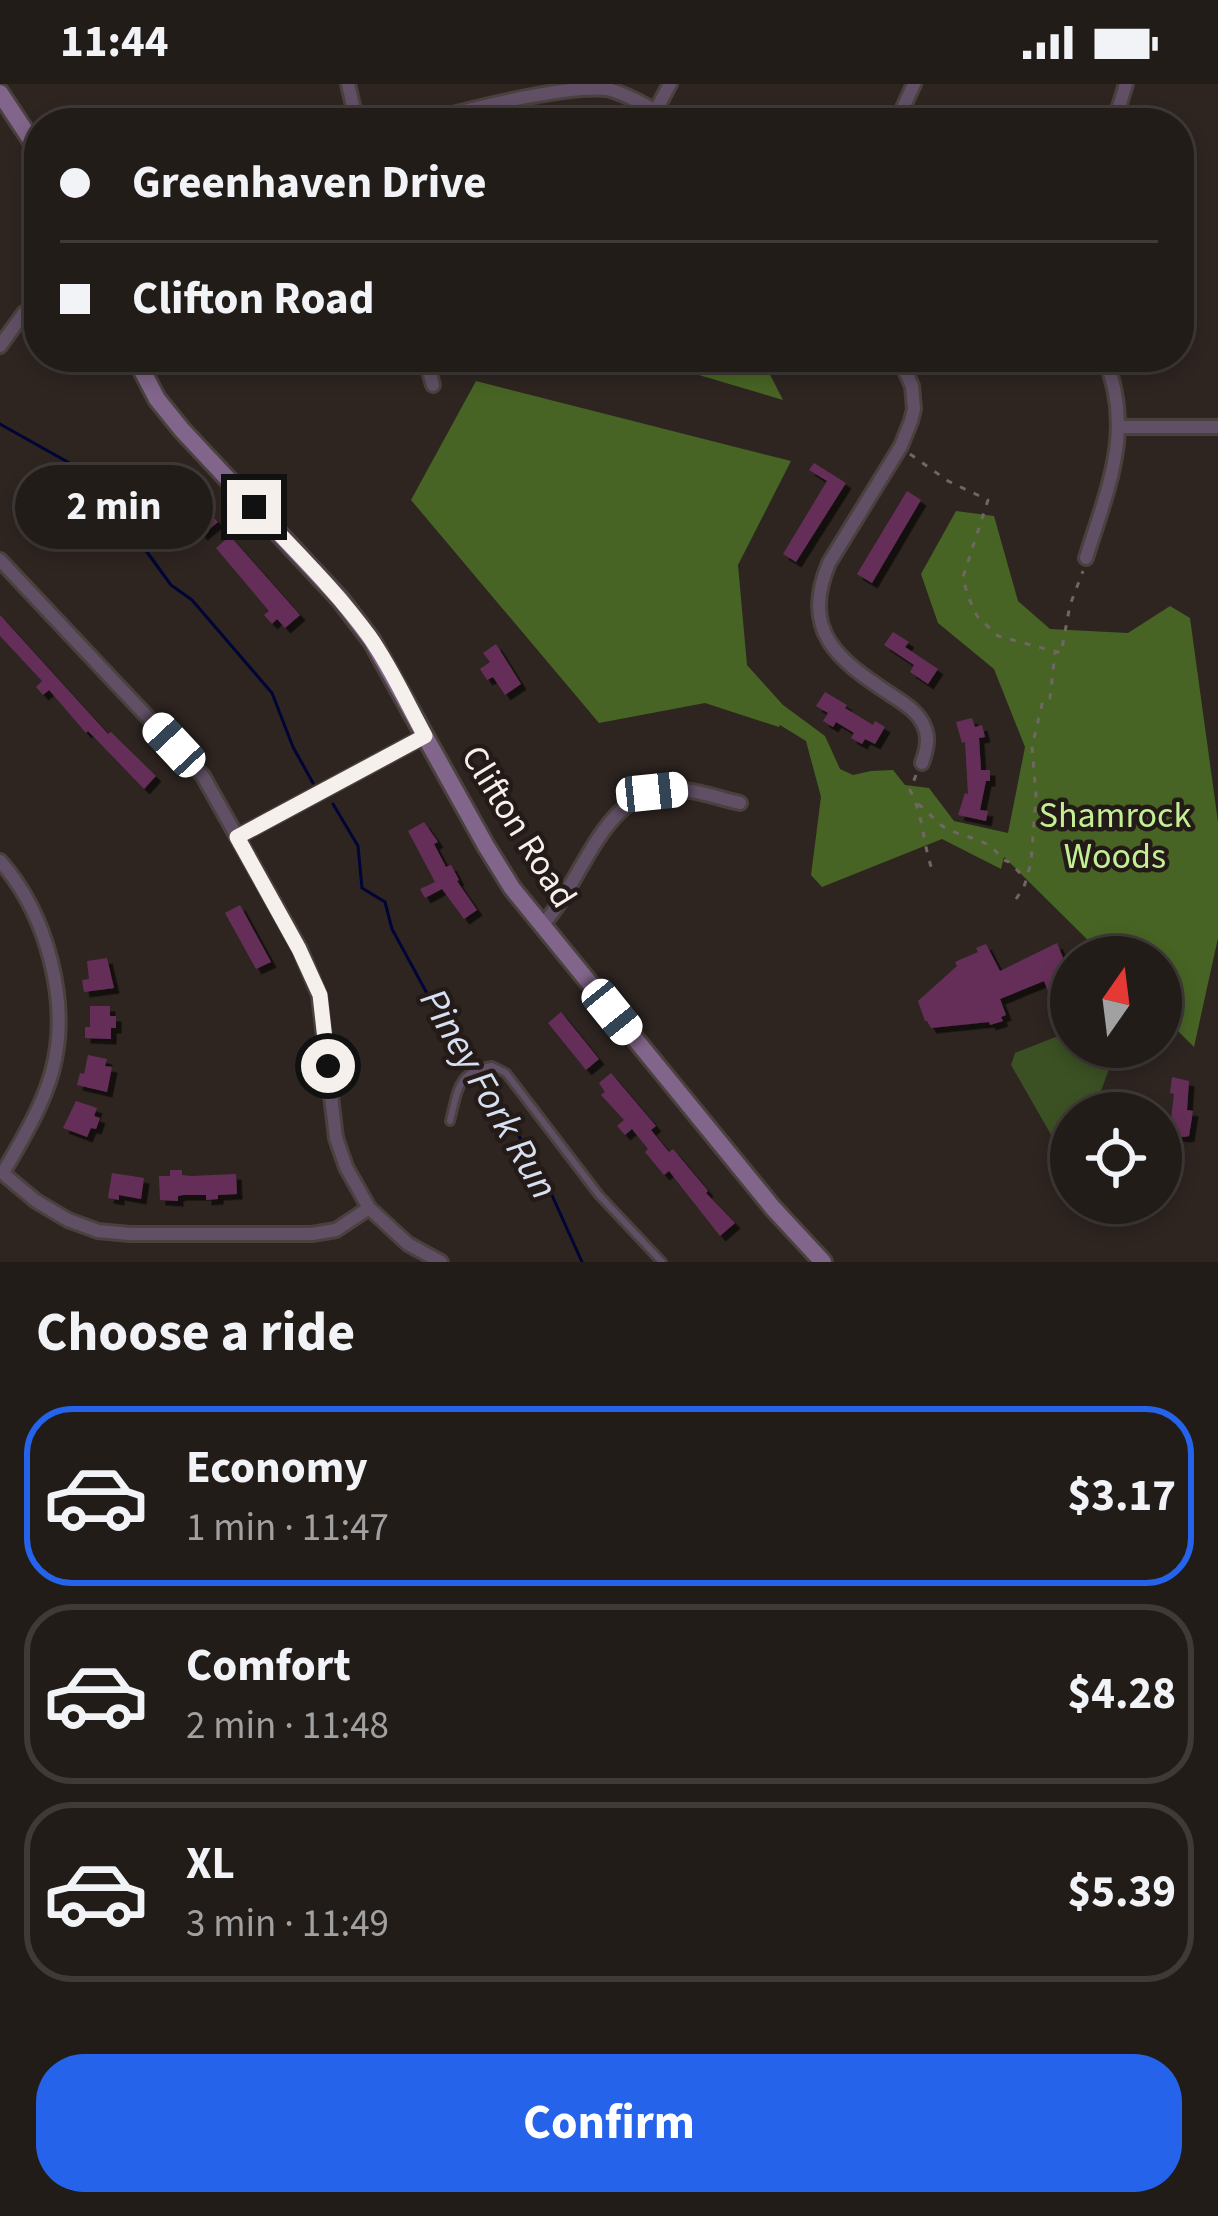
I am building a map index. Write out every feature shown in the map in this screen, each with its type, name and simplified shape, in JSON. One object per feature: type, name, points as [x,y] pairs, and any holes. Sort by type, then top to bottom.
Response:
[{"type":"main road","points":[[0,94],[8,119]]},
{"type":"main road","name":"Clifton Road","points":[[143,372],[182,430],[372,641],[485,846],[542,926],[773,1208],[823,1262]]},
{"type":"street","points":[[481,108],[576,86],[608,89],[651,108]]},
{"type":"street","points":[[0,346],[24,313]]},
{"type":"street","points":[[429,372],[433,385]]},
{"type":"street","points":[[905,372],[914,401],[911,422],[830,563],[820,608],[824,630],[843,662],[909,706],[922,721],[927,743],[922,763]]},
{"type":"street","points":[[1086,557],[1112,472],[1120,427],[1109,372]]},
{"type":"street","points":[[1120,427],[1218,427]]},
{"type":"street","points":[[0,560],[203,776],[320,995],[336,1138],[346,1167],[369,1208],[408,1244],[441,1262]]},
{"type":"street","points":[[237,837],[425,736]]},
{"type":"street","points":[[542,926],[559,908],[608,823],[623,806],[652,792],[682,789],[740,803]]},
{"type":"street","points":[[0,861],[31,908],[46,947],[56,987],[57,1032],[52,1070],[35,1115],[1,1172],[36,1201],[98,1231],[311,1234],[336,1230],[369,1208]]},
{"type":"lane","points":[[450,1121],[461,1081],[468,1073],[491,1066],[506,1073],[599,1195],[662,1262]]},
{"type":"path","points":[[900,446],[941,476],[988,500],[963,581],[981,621],[1002,638],[1061,653],[1070,604],[1082,575]]},
{"type":"path","points":[[1016,899],[1031,863],[1036,795],[1032,747],[1043,700],[1050,698],[1056,651]]},
{"type":"path","points":[[912,782],[910,790],[925,827],[933,872]]},
{"type":"path","points":[[918,804],[944,827],[996,849],[1025,879]]},
{"type":"green space","points":[[689,372],[769,372],[783,400]]},
{"type":"green space","name":"Shamrock Woods","points":[[476,381],[791,461],[738,565],[747,665],[783,705],[825,736],[840,769],[853,775],[893,770],[905,785],[929,788],[954,821],[1008,833],[1025,747],[994,669],[938,623],[921,574],[956,511],[994,516],[1018,601],[1050,629],[1128,633],[1170,606],[1190,618],[1218,822],[1218,938],[1194,1047],[1182,1035],[1182,936],[1084,936],[1004,857],[1001,869],[942,839],[822,887],[811,875],[821,797],[806,741],[780,725],[705,703],[599,723],[411,500]]},
{"type":"green space","points":[[1050,1039],[1050,1068],[1109,1068],[1101,1092],[1050,1092],[1050,1133],[1011,1065],[1015,1053]]},
{"type":"building","points":[[814,463],[846,483],[796,562],[783,554],[827,481],[809,470]]},
{"type":"building","points":[[167,472],[218,522],[202,535],[195,527],[190,530],[153,484]]},
{"type":"building","points":[[907,491],[921,500],[872,583],[857,574]]},
{"type":"building","points":[[230,536],[300,615],[285,628],[264,615],[269,611],[216,548]]},
{"type":"building","points":[[0,615],[108,734],[156,776],[144,789],[49,690],[43,695],[36,687],[42,681],[0,636]]},
{"type":"building","points":[[893,632],[909,642],[905,647],[938,669],[928,684],[910,672],[914,665],[884,645]]},
{"type":"building","points":[[496,644],[521,684],[505,695],[493,677],[487,680],[480,669],[490,662],[483,653]]},
{"type":"building","points":[[825,692],[873,725],[875,721],[885,727],[875,744],[865,739],[862,744],[836,722],[833,727],[823,721],[828,713],[816,706]]},
{"type":"building","points":[[972,718],[975,727],[982,725],[985,737],[979,738],[981,770],[990,770],[980,810],[988,811],[986,821],[958,815],[968,794],[965,742],[956,722]]},
{"type":"building","points":[[424,822],[438,842],[434,844],[446,867],[451,865],[477,910],[464,919],[442,889],[425,898],[420,889],[435,882],[408,831]]},
{"type":"building","points":[[240,905],[271,962],[256,969],[225,913]]},
{"type":"building","points":[[986,944],[1000,971],[1050,946],[1050,996],[1044,981],[1000,999],[1006,1015],[990,1025],[931,1028],[925,1021],[918,1001],[957,966],[955,962],[978,952],[976,948]]},
{"type":"building","points":[[107,958],[114,988],[84,992],[82,980],[89,979],[87,961]]},
{"type":"building","points":[[90,1006],[110,1006],[110,1016],[116,1016],[111,1039],[85,1038]]},
{"type":"building","points":[[561,1012],[599,1059],[586,1070],[548,1023]]},
{"type":"building","points":[[88,1055],[107,1059],[105,1066],[112,1067],[107,1092],[77,1085]]},
{"type":"building","points":[[611,1073],[656,1126],[651,1130],[669,1152],[673,1149],[735,1223],[720,1236],[669,1171],[664,1175],[645,1152],[648,1149],[632,1129],[625,1135],[617,1126],[624,1120],[601,1095],[605,1092],[599,1083]]},
{"type":"building","points":[[1172,1077],[1189,1081],[1187,1110],[1193,1111],[1189,1136],[1182,1137],[1182,1092],[1170,1092]]},
{"type":"building","points":[[76,1101],[97,1108],[94,1116],[100,1118],[87,1137],[63,1128]]},
{"type":"building","points":[[170,1170],[191,1176],[236,1174],[237,1194],[160,1200],[159,1176],[170,1176]]},
{"type":"building","points":[[112,1173],[144,1178],[141,1199],[108,1198]]},
{"type":"waterway","name":"Piney Fork Run","points":[[0,424],[73,465],[171,585],[192,600],[272,693],[313,783]]},
{"type":"waterway","name":"Piney Fork Run","points":[[333,804],[358,846],[362,888],[385,902],[392,929],[454,1043],[542,1173],[582,1262]]},
{"type":"route","points":[[254,507],[362,627],[425,736],[237,837],[320,995],[328,1066]]}]
